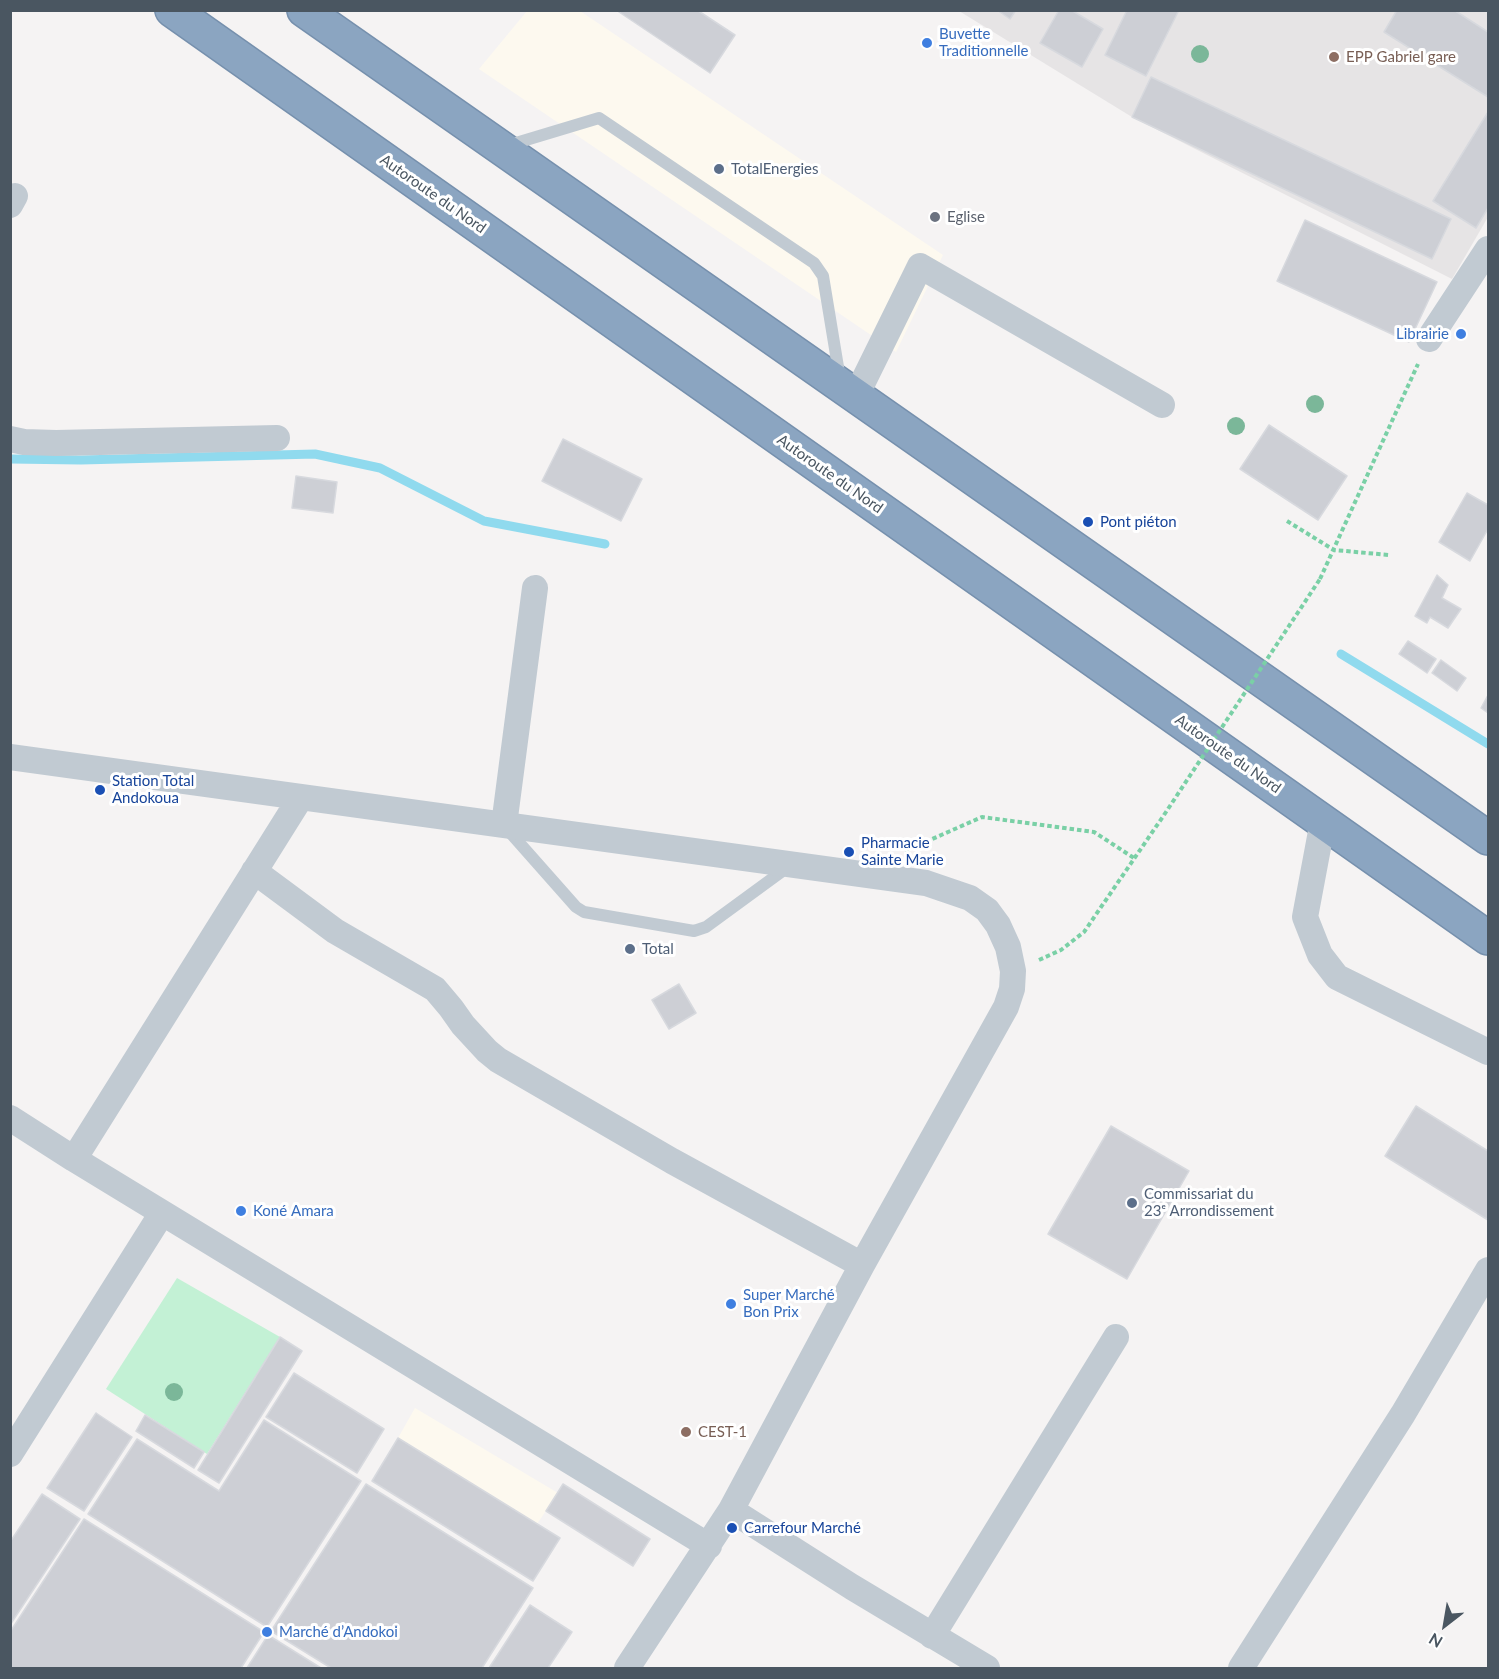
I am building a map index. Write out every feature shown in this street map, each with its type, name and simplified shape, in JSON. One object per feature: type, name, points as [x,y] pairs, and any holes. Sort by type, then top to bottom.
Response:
[{"type":"highway","name":"Autoroute du Nord","points":[[172,10],[1488,938]]},
{"type":"highway","points":[[304,10],[1488,838]]},
{"type":"highway","points":[[1407,781],[1488,811]]},
{"type":"street","points":[[1430,339],[1488,249]]},
{"type":"street","points":[[849,391],[920,266],[1162,405]]},
{"type":"street","points":[[10,439],[56,443],[277,438]]},
{"type":"street","points":[[504,825],[535,588]]},
{"type":"street","points":[[10,757],[926,883],[970,898],[987,910],[998,925],[1008,947],[1013,971],[1012,989],[1006,1007],[862,1265],[732,1510],[627,1668]]},
{"type":"street","points":[[74,1159],[301,797]]},
{"type":"street","points":[[1323,820],[1305,917],[1320,955],[1338,976],[1488,1052]]},
{"type":"street","points":[[254,871],[335,931],[435,989],[463,1025],[498,1060],[672,1161],[862,1265]]},
{"type":"street","points":[[10,1118],[709,1546]]},
{"type":"street","points":[[10,1454],[162,1213]]},
{"type":"street","points":[[1241,1668],[1403,1414],[1488,1270]]},
{"type":"street","points":[[933,1636],[1116,1337]]},
{"type":"street","points":[[732,1510],[987,1668]]},
{"type":"lane","points":[[500,148],[599,117],[814,263],[823,276],[849,391]]},
{"type":"lane","points":[[504,825],[576,906],[584,912],[694,931],[706,927],[791,865]]},
{"type":"path","points":[[1013,971],[1061,950],[1084,932],[1320,579],[1430,339]]},
{"type":"path","points":[[1287,521],[1334,550],[1389,555]]},
{"type":"path","points":[[856,874],[982,817],[1094,832],[1134,858]]},
{"type":"shaded area","points":[[527,11],[580,11],[943,255],[896,352],[479,69]]},
{"type":"shaded area","points":[[959,11],[1488,11],[1488,217],[1452,279],[1132,117]]},
{"type":"shaded area","points":[[415,1408],[558,1493],[537,1524],[398,1438]]},
{"type":"green space","points":[[177,1278],[280,1337],[207,1454],[106,1389]]},
{"type":"building","points":[[616,10],[697,10],[735,35],[710,73]]},
{"type":"building","points":[[997,10],[1016,10],[1010,19]]},
{"type":"building","points":[[1059,10],[1071,10],[1103,29],[1082,67],[1040,43]]},
{"type":"building","points":[[1127,10],[1179,10],[1146,76],[1105,55]]},
{"type":"building","points":[[1397,10],[1454,10],[1488,32],[1488,97],[1384,32]]},
{"type":"building","points":[[1151,77],[1451,219],[1432,259],[1132,117]]},
{"type":"building","points":[[1488,112],[1488,208],[1476,228],[1433,201]]},
{"type":"building","points":[[1305,220],[1437,282],[1409,342],[1277,281]]},
{"type":"building","points":[[1269,425],[1347,476],[1318,520],[1240,469]]},
{"type":"building","points":[[563,439],[642,479],[621,521],[542,481]]},
{"type":"building","points":[[296,476],[337,482],[333,513],[292,508]]},
{"type":"building","points":[[1467,493],[1488,505],[1488,529],[1470,561],[1439,542]]},
{"type":"building","points":[[1437,575],[1448,585],[1442,598],[1461,609],[1448,628],[1430,617],[1427,623],[1415,616]]},
{"type":"building","points":[[1408,641],[1436,659],[1427,673],[1399,654]]},
{"type":"building","points":[[1441,660],[1466,678],[1457,691],[1432,673]]},
{"type":"building","points":[[1488,695],[1488,713],[1481,708]]},
{"type":"building","points":[[679,984],[696,1013],[669,1029],[652,1000]]},
{"type":"building","points":[[1416,1106],[1488,1151],[1488,1220],[1385,1156]]},
{"type":"building","points":[[1111,1126],[1189,1171],[1127,1279],[1048,1234]]},
{"type":"building","points":[[280,1337],[302,1351],[219,1483],[198,1470]]},
{"type":"building","points":[[294,1373],[384,1429],[357,1473],[266,1417]]},
{"type":"building","points":[[96,1413],[132,1437],[84,1511],[47,1488]]},
{"type":"building","points":[[145,1415],[204,1452],[194,1468],[136,1431]]},
{"type":"building","points":[[264,1420],[361,1481],[267,1627],[88,1514],[137,1439],[219,1491]]},
{"type":"building","points":[[398,1438],[560,1538],[533,1581],[372,1481]]},
{"type":"building","points":[[366,1484],[533,1588],[482,1668],[331,1668],[271,1631]]},
{"type":"building","points":[[563,1484],[650,1539],[633,1566],[546,1511]]},
{"type":"building","points":[[42,1494],[80,1519],[10,1625],[10,1542]]},
{"type":"building","points":[[84,1519],[264,1632],[241,1668],[10,1668],[10,1632]]},
{"type":"building","points":[[530,1605],[572,1632],[548,1668],[489,1668]]},
{"type":"building","points":[[268,1635],[321,1668],[247,1668]]},
{"type":"waterway","points":[[10,459],[81,460],[315,454],[380,468],[484,521],[605,544]]},
{"type":"waterway","points":[[1341,654],[1488,744]]},
{"type":"place","name":"Buvette Traditionnelle","points":[[927,43]]},
{"type":"place","name":"EPP Gabriel gare","points":[[1334,57]]},
{"type":"place","name":"TotalEnergies","points":[[719,169]]},
{"type":"place","name":"Eglise","points":[[935,217]]},
{"type":"place","name":"Librairie","points":[[1461,334]]},
{"type":"place","name":"Pont piéton","points":[[1088,522]]},
{"type":"place","name":"Station Total Andokoua","points":[[100,790]]},
{"type":"place","name":"Pharmacie Sainte Marie","points":[[849,852]]},
{"type":"place","name":"Total","points":[[630,949]]},
{"type":"place","name":"Commissariat du 23ᵉ Arrondissement","points":[[1132,1203]]},
{"type":"place","name":"Koné Amara","points":[[241,1211]]},
{"type":"place","name":"Super Marché Bon Prix","points":[[731,1304]]},
{"type":"place","name":"CEST-1","points":[[686,1432]]},
{"type":"place","name":"Carrefour Marché","points":[[732,1528]]},
{"type":"place","name":"Marché d’Andokoi","points":[[267,1632]]}]
